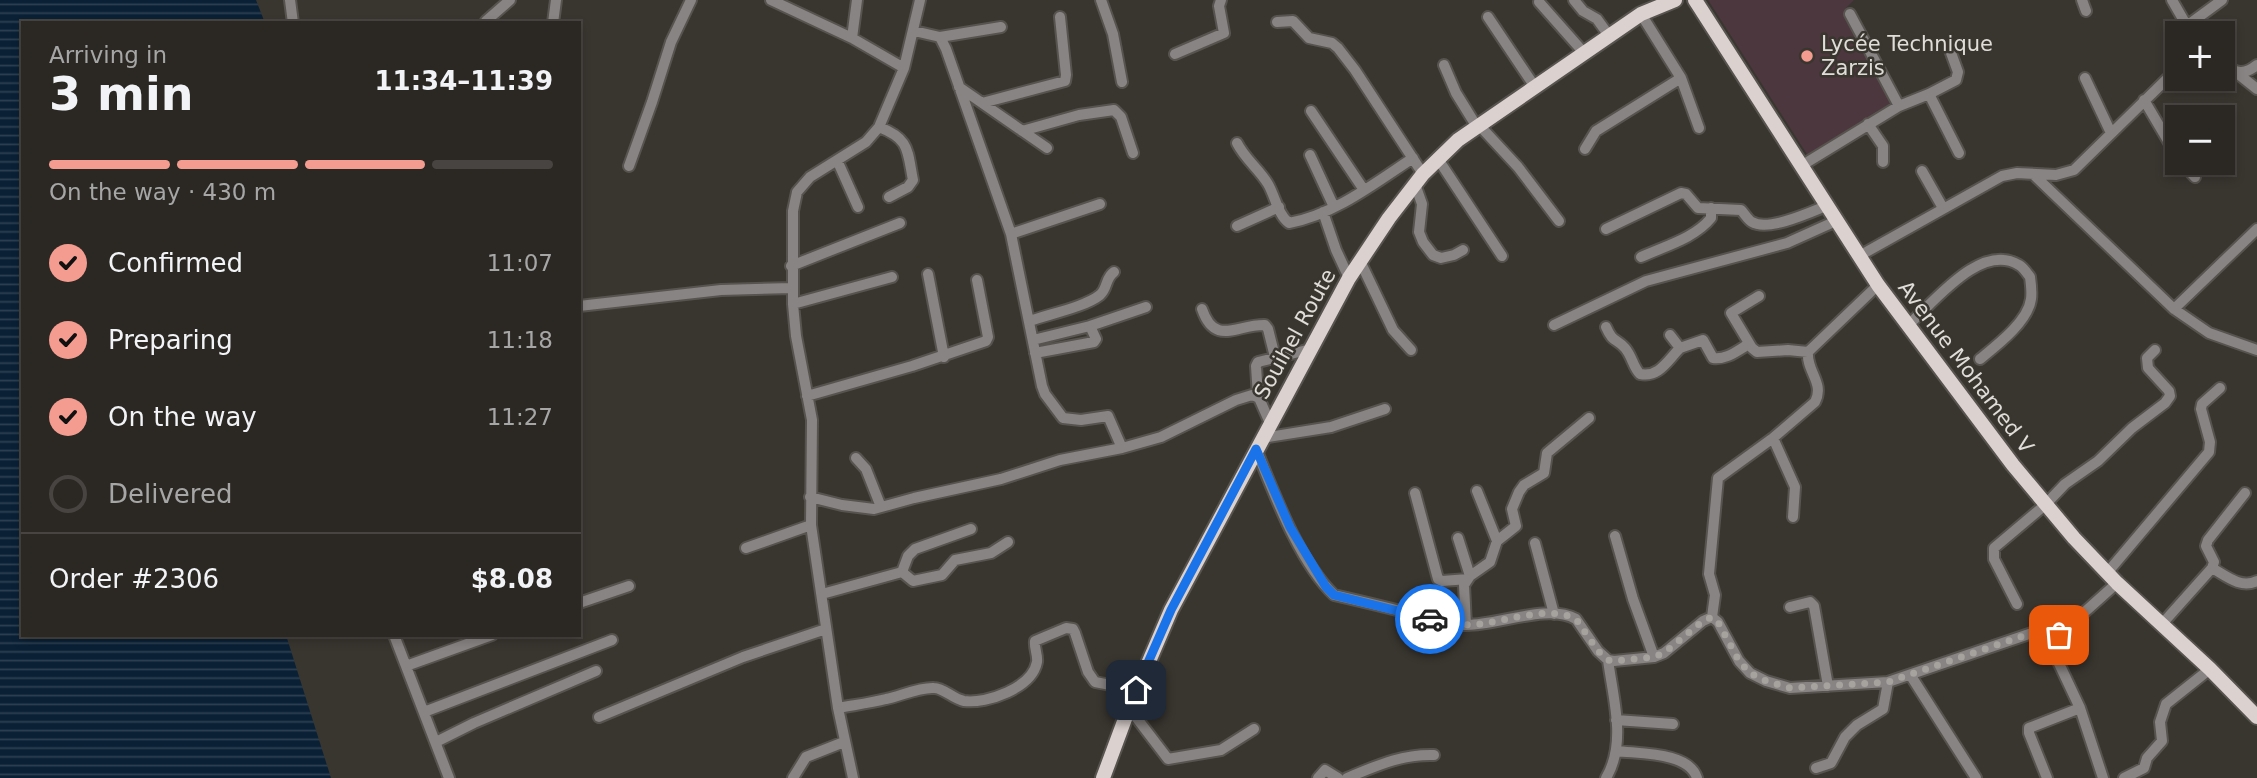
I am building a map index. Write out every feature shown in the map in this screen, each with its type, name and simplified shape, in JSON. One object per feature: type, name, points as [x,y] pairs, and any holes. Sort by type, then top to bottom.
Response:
[{"type":"main road","name":"Souihel Route","points":[[1103,778],[1136,690],[1171,610],[1349,278],[1419,179],[1438,159],[1478,126],[1649,8],[1675,0]]},
{"type":"main road","name":"Avenue Mohamed V","points":[[1695,0],[1878,285],[2045,505],[2113,578],[2210,668],[2257,717]]},
{"type":"street","points":[[290,0],[293,21]]},
{"type":"street","points":[[486,21],[510,0]]},
{"type":"street","points":[[553,21],[556,0]]},
{"type":"street","points":[[629,166],[671,42],[691,0]]},
{"type":"street","points":[[771,0],[852,38],[904,68]]},
{"type":"street","points":[[852,38],[857,0]]},
{"type":"street","points":[[850,776],[811,525],[812,420],[793,304],[793,211],[797,192],[810,177],[866,142],[879,127],[904,68],[920,0]]},
{"type":"street","points":[[1101,0],[1113,34],[1122,82]]},
{"type":"street","points":[[1574,0],[1583,11],[1597,19],[1610,37]]},
{"type":"street","points":[[2172,0],[2184,21]]},
{"type":"street","points":[[2198,21],[2222,0]]},
{"type":"street","points":[[1175,54],[1224,33],[1219,1]]},
{"type":"street","points":[[1539,2],[1584,54]]},
{"type":"street","points":[[1649,8],[1681,78],[1699,128]]},
{"type":"street","points":[[1850,14],[1899,106]]},
{"type":"street","points":[[1488,17],[1535,87]]},
{"type":"street","points":[[982,103],[1065,81],[1060,18]]},
{"type":"street","points":[[1277,22],[1293,21],[1309,38],[1324,40],[1338,48],[1413,158],[1422,204],[1419,232],[1423,242],[1433,255],[1441,258],[1463,250]]},
{"type":"street","points":[[914,31],[940,37],[1001,27]]},
{"type":"street","points":[[940,37],[1011,234],[1045,394],[1063,418],[1081,420],[1108,416],[1122,448]]},
{"type":"street","points":[[1801,166],[1899,106],[1953,82],[1958,76],[1950,50]]},
{"type":"street","points":[[1444,65],[1455,93],[1478,126],[1518,167],[1559,221]]},
{"type":"street","points":[[2237,73],[2248,72],[2257,65]]},
{"type":"street","points":[[2237,73],[2257,89]]},
{"type":"street","points":[[1585,149],[1596,131],[1681,78]]},
{"type":"street","points":[[2085,78],[2111,133]]},
{"type":"street","points":[[1859,256],[2002,176],[2017,173],[2056,174],[2074,170],[2165,80]]},
{"type":"street","points":[[960,91],[982,103],[1046,148]]},
{"type":"street","points":[[1929,94],[1959,153]]},
{"type":"street","points":[[2144,100],[2165,136]]},
{"type":"street","points":[[1022,131],[1079,115],[1114,110],[1121,117],[1133,153]]},
{"type":"street","points":[[1311,111],[1364,190]]},
{"type":"street","points":[[1868,124],[1882,146],[1883,162]]},
{"type":"street","points":[[879,127],[899,135],[904,143],[913,180],[908,187],[889,197]]},
{"type":"street","points":[[1237,143],[1267,183],[1284,219],[1289,223],[1329,209],[1413,158]]},
{"type":"street","points":[[1310,155],[1329,209],[1336,250],[1349,278]]},
{"type":"street","points":[[1438,159],[1502,256]]},
{"type":"street","points":[[837,160],[858,207]]},
{"type":"street","points":[[1922,171],[1943,208]]},
{"type":"street","points":[[2034,175],[2174,309],[2209,333],[2257,350]]},
{"type":"street","points":[[1606,229],[1681,193],[1686,194],[1698,208],[1741,210],[1750,221],[1758,224],[1790,221],[1826,206]]},
{"type":"street","points":[[1011,234],[1100,204]]},
{"type":"street","points":[[1237,226],[1279,207]]},
{"type":"street","points":[[1641,257],[1685,238],[1704,226],[1711,218],[1711,208]]},
{"type":"street","points":[[1554,325],[1646,281],[1787,243],[1836,221]]},
{"type":"street","points":[[791,266],[900,223]]},
{"type":"street","points":[[2174,309],[2257,229]]},
{"type":"street","points":[[1908,326],[1942,291],[1967,273],[1995,259],[2018,264],[2031,276],[2031,302],[2023,318],[1980,359]]},
{"type":"street","points":[[1360,261],[1393,330],[1410,350]]},
{"type":"street","points":[[1030,321],[1098,296],[1105,290],[1109,275],[1114,272]]},
{"type":"street","points":[[928,274],[943,357]]},
{"type":"street","points":[[793,304],[892,277]]},
{"type":"street","points":[[807,396],[943,357],[987,340],[977,280]]},
{"type":"street","points":[[1712,617],[1715,595],[1709,574],[1716,523],[1715,497],[1718,478],[1773,438],[1815,402],[1819,387],[1808,363],[1808,352],[1878,285]]},
{"type":"street","points":[[581,306],[721,290],[792,288]]},
{"type":"street","points":[[1759,296],[1731,313],[1749,344],[1762,353],[1777,350],[1808,352]]},
{"type":"street","points":[[1033,340],[1090,326],[1146,307]]},
{"type":"street","points":[[1202,309],[1212,328],[1231,330],[1265,325],[1275,357]]},
{"type":"street","points":[[1035,353],[1094,342],[1096,339],[1090,326]]},
{"type":"street","points":[[1606,327],[1611,338],[1628,352],[1640,374],[1646,375],[1659,371],[1681,348],[1703,341],[1713,358],[1717,359],[1749,344]]},
{"type":"street","points":[[1670,335],[1681,348]]},
{"type":"street","points":[[1270,424],[1258,397],[1257,364],[1311,349]]},
{"type":"street","points":[[2017,604],[1994,559],[1993,551],[1997,544],[2045,505],[2062,487],[2098,461],[2132,428],[2165,403],[2170,396],[2169,391],[2148,368],[2147,358],[2155,350]]},
{"type":"street","points":[[2103,778],[2080,708],[2053,649],[2053,643],[2113,578],[2138,537],[2209,452],[2210,442],[2201,409],[2202,404],[2220,388]]},
{"type":"street","points":[[810,497],[867,510],[881,507],[1001,479],[1060,460],[1122,448],[1175,432],[1236,400],[1252,395],[1258,397]]},
{"type":"street","points":[[1385,409],[1331,427],[1259,444],[1290,527],[1311,565],[1334,595],[1449,624],[1466,625],[1554,614],[1570,615],[1576,619],[1598,651],[1608,660],[1617,751],[1606,778]]},
{"type":"street","points":[[1496,541],[1516,526],[1512,509],[1519,492],[1524,485],[1543,475],[1547,453],[1589,418]]},
{"type":"street","points":[[1773,438],[1795,493],[1793,517]]},
{"type":"street","points":[[856,458],[866,469],[881,507]]},
{"type":"street","points":[[1415,493],[1436,576],[1442,581],[1469,577],[1490,562],[1496,541],[1477,491]]},
{"type":"street","points":[[2162,624],[2209,572],[2214,562],[2206,545],[2208,540],[2245,493]]},
{"type":"street","points":[[746,548],[811,525]]},
{"type":"street","points":[[902,572],[908,556],[915,549],[971,528]]},
{"type":"street","points":[[1615,536],[1633,599],[1654,657]]},
{"type":"street","points":[[1458,538],[1469,577],[1463,591],[1466,625]]},
{"type":"street","points":[[902,572],[913,580],[934,578],[944,574],[956,560],[991,553],[1008,542]]},
{"type":"street","points":[[1535,543],[1554,614]]},
{"type":"street","points":[[822,594],[902,572]]},
{"type":"street","points":[[2209,572],[2242,584],[2257,581]]},
{"type":"street","points":[[581,602],[629,586]]},
{"type":"street","points":[[1790,607],[1810,602],[1814,606],[1828,686]]},
{"type":"street","points":[[1608,660],[1654,657],[1664,653],[1703,621],[1712,617]]},
{"type":"street","points":[[1712,617],[1718,622],[1739,661],[1750,673],[1790,688],[1888,682],[2032,633],[2059,635]]},
{"type":"street","points":[[838,708],[886,700],[932,688],[964,701],[986,699],[1013,689],[1026,680],[1037,662],[1035,641],[1066,628],[1073,629],[1088,672],[1095,682],[1136,690]]},
{"type":"street","points":[[599,717],[743,657],[826,629]]},
{"type":"street","points":[[395,637],[449,778]]},
{"type":"street","points":[[407,666],[487,637]]},
{"type":"street","points":[[424,712],[612,640]]},
{"type":"street","points":[[2124,778],[2144,768],[2147,758],[2162,741],[2160,722],[2168,701],[2210,668]]},
{"type":"street","points":[[436,742],[596,671]]},
{"type":"street","points":[[1911,676],[1976,778]]},
{"type":"street","points":[[1816,768],[1831,763],[1846,737],[1857,725],[1883,709],[1888,682]]},
{"type":"street","points":[[1129,708],[1168,759],[1221,750],[1254,729]]},
{"type":"street","points":[[2047,778],[2029,728],[2080,708]]},
{"type":"street","points":[[1616,720],[1673,724]]},
{"type":"street","points":[[793,778],[806,757],[845,742]]},
{"type":"street","points":[[1617,751],[1683,760],[1695,771],[1698,778]]},
{"type":"street","points":[[1347,778],[1390,760],[1418,754],[1434,755]]},
{"type":"street","points":[[1318,778],[1325,770],[1338,778]]},
{"type":"shaded area","name":"Lycée Technique Zarzis","points":[[1708,0],[1854,0],[1846,8],[1896,104],[1810,159]]},
{"type":"water","points":[[0,0],[256,0],[264,21],[21,21],[21,637],[287,637],[331,778],[0,778]]},
{"type":"way so far","points":[[1430,619],[1466,625],[1510,618],[1570,615],[1576,619],[1598,651],[1608,660],[1614,661],[1654,657],[1664,653],[1703,621],[1712,617],[1718,622],[1739,661],[1750,673],[1790,688],[1888,682],[2032,633],[2059,635]]},
{"type":"place","name":"Lycée Technique Zarzis","points":[[1807,56]]},
{"type":"route","points":[[1136,690],[1171,610],[1256,449],[1290,527],[1311,565],[1334,595],[1430,619]]}]
